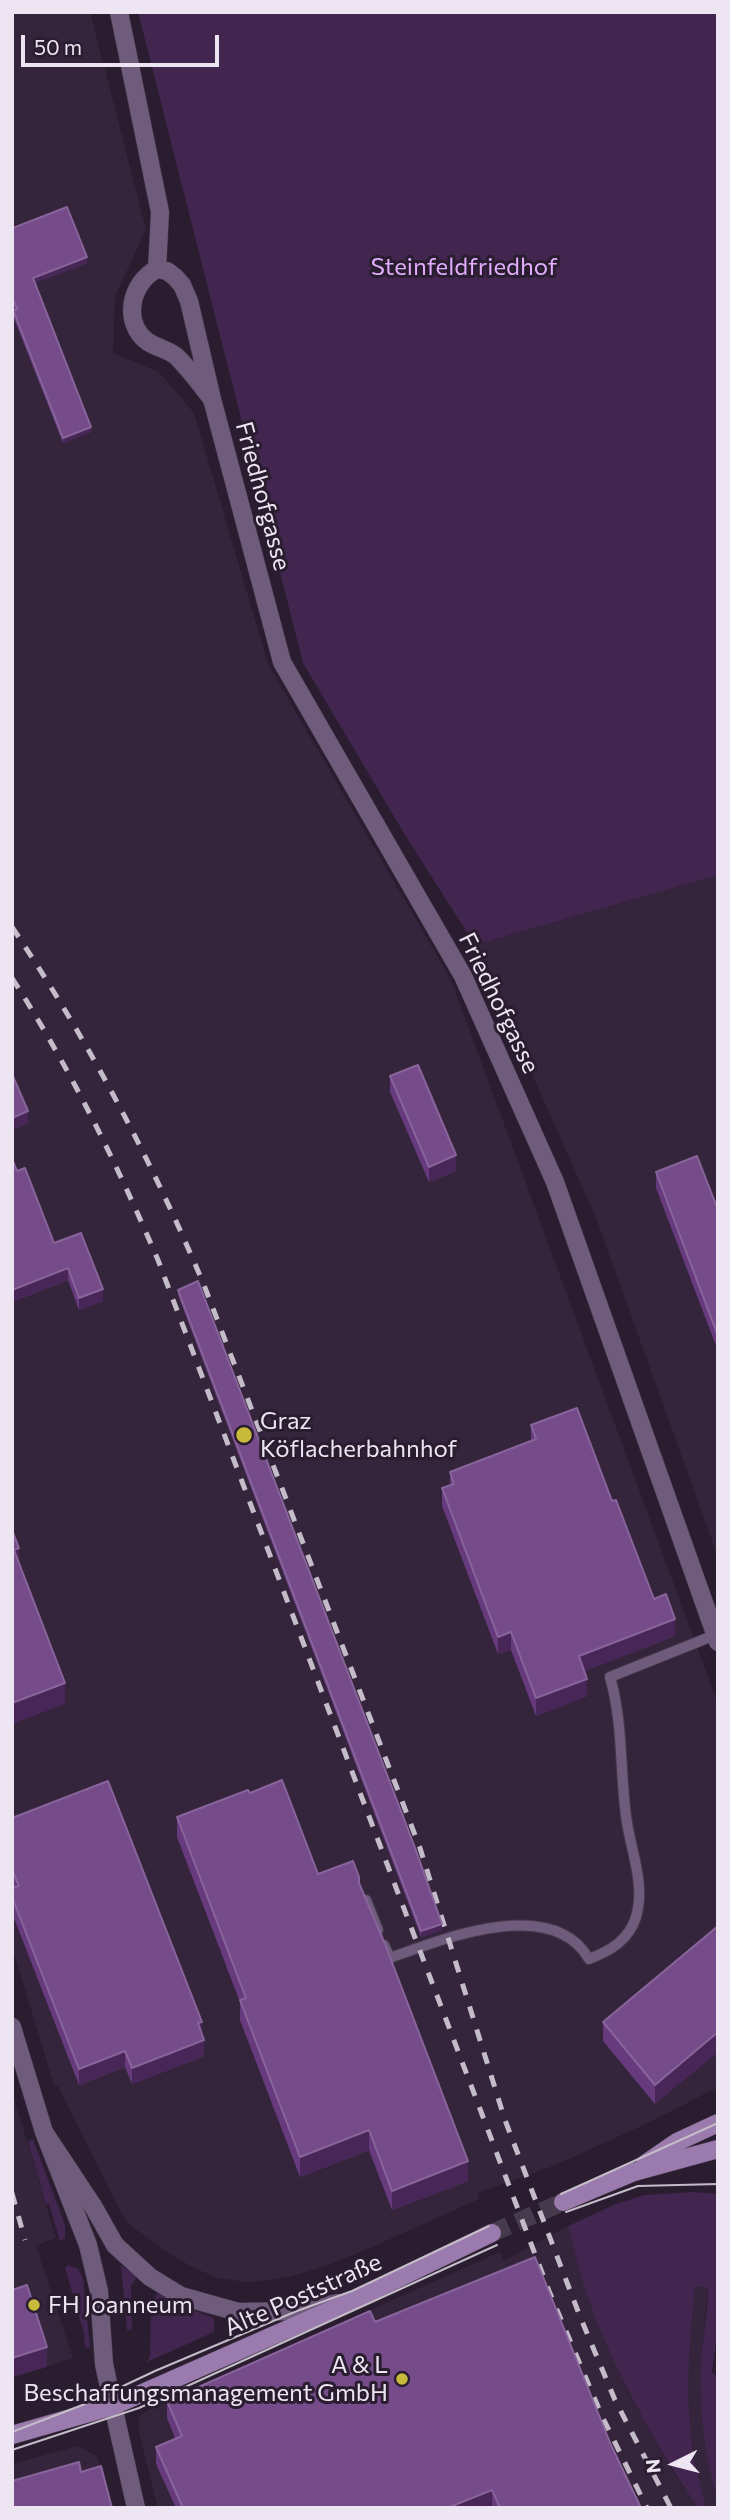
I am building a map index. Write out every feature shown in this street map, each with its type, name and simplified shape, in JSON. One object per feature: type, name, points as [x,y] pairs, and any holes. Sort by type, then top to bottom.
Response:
[{"type":"main road","points":[[634,2172],[677,2142],[718,2123]]},
{"type":"main road","points":[[563,2202],[634,2172],[718,2149]]},
{"type":"main road","name":"Alte Poststraße","points":[[12,2435],[113,2406],[356,2299],[492,2233]]},
{"type":"street","points":[[119,12],[160,212],[157,270]]},
{"type":"street","name":"Friedhofgasse","points":[[212,399],[175,354],[147,341],[137,331],[132,303],[135,293],[146,277],[157,270],[167,271],[182,285],[194,318],[212,399],[282,662],[463,976],[555,1182],[716,1638]]},
{"type":"street","points":[[12,2026],[44,2132],[88,2245],[99,2291],[104,2364],[136,2508]]},
{"type":"street","points":[[44,2132],[93,2206],[115,2245],[150,2277],[181,2296],[238,2312],[297,2311],[356,2299]]},
{"type":"lane","points":[[366,1900],[390,1958],[457,1935],[510,1927],[537,1927],[574,1939],[589,1959],[612,1949],[630,1930],[640,1903],[626,1819],[617,1702],[610,1677],[716,1638]]},
{"type":"shaded area","points":[[12,12],[90,12],[146,229],[115,297],[113,353],[159,372],[194,413],[268,664],[451,980],[718,1704],[718,2087],[646,2124],[553,2166],[477,2193],[479,2199],[370,2248],[326,2266],[270,2280],[246,2282],[218,2278],[165,2251],[130,2225],[58,2086],[54,2085],[12,1947]]},
{"type":"shaded area","points":[[718,875],[718,1557],[596,1218],[475,945]]},
{"type":"shaded area","points":[[12,2091],[56,2238],[36,2246],[73,2358],[12,2378]]},
{"type":"shaded area","name":"A & L Beschaffungsmanagement GmbH","points":[[568,2226],[590,2304],[628,2392],[672,2470],[698,2508],[158,2508],[139,2433],[138,2418],[151,2408],[500,2252],[504,2261]]},
{"type":"shaded area","points":[[695,2286],[708,2288],[701,2360],[703,2424],[718,2508],[707,2508],[699,2482],[689,2424],[687,2357]]},
{"type":"shaded area","points":[[78,2446],[97,2456],[113,2508],[12,2508],[12,2464]]},
{"type":"green space","name":"Steinfeldfriedhof","points":[[138,12],[718,12],[718,875],[475,945],[405,835],[303,663]]},
{"type":"green space","points":[[33,2139],[65,2225],[65,2238],[60,2241],[28,2142]]},
{"type":"green space","points":[[695,2192],[718,2194],[718,2327],[712,2372],[718,2378],[718,2500],[706,2448],[701,2395],[701,2359],[708,2288],[695,2286],[689,2370],[693,2452],[707,2508],[698,2508],[652,2434],[625,2383],[590,2304],[568,2226],[616,2204],[644,2195]]},
{"type":"green space","points":[[68,2265],[78,2269],[83,2278],[90,2347],[85,2348],[84,2334],[65,2268]]},
{"type":"green space","points":[[121,2265],[137,2277],[131,2286],[131,2330],[127,2330]]},
{"type":"green space","points":[[158,2293],[171,2302],[214,2318],[214,2332],[147,2362],[150,2356],[151,2303]]},
{"type":"building","points":[[67,207],[87,257],[33,278],[91,427],[63,438],[13,310],[17,309],[12,297],[12,226],[13,228]]},
{"type":"building","points":[[418,1065],[456,1155],[429,1167],[390,1076]]},
{"type":"building","points":[[12,1074],[28,1111],[12,1118]]},
{"type":"building","points":[[697,1156],[718,1210],[718,1336],[656,1172]]},
{"type":"building","points":[[12,1159],[17,1171],[25,1168],[54,1243],[81,1233],[103,1289],[79,1298],[68,1268],[12,1290]]},
{"type":"building","points":[[198,1281],[442,1924],[421,1931],[178,1290]]},
{"type":"building","points":[[577,1408],[612,1501],[616,1500],[654,1599],[666,1594],[675,1619],[579,1656],[587,1679],[536,1698],[511,1632],[498,1637],[442,1488],[454,1484],[450,1472],[536,1439],[531,1425]]},
{"type":"building","points":[[12,1530],[19,1548],[14,1550],[65,1683],[12,1703]]},
{"type":"building","points":[[282,1780],[318,1874],[353,1861],[359,1883],[468,2161],[392,2191],[369,2130],[300,2157],[240,2000],[246,1998],[177,1817]]},
{"type":"building","points":[[108,1781],[202,2022],[198,2023],[204,2040],[132,2068],[125,2051],[79,2069],[12,1897],[12,1888],[19,1886],[12,1870],[12,1818]]},
{"type":"building","points":[[718,1926],[718,2032],[655,2085],[603,2022]]},
{"type":"building","name":"A & L Beschaffungsmanagement GmbH","points":[[535,2257],[611,2445],[641,2508],[500,2508],[492,2490],[447,2508],[183,2508],[156,2447],[182,2436],[167,2401],[370,2311],[375,2322]]},
{"type":"building","name":"FH Joanneum","points":[[27,2285],[47,2347],[12,2358],[12,2290]]},
{"type":"building","points":[[79,2462],[81,2472],[101,2466],[112,2508],[12,2508],[12,2481]]},
{"type":"tunnel","points":[[492,2233],[563,2202]]},
{"type":"tram line","points":[[561,2194],[718,2123]]},
{"type":"tram line","points":[[566,2212],[638,2186],[718,2184]]},
{"type":"tram line","points":[[12,2432],[85,2404],[297,2311],[352,2291],[489,2226]]},
{"type":"tram line","points":[[12,2450],[139,2408],[497,2245]]},
{"type":"railway","points":[[12,927],[67,1013],[117,1101],[204,1285],[420,1848],[505,2120],[579,2314],[615,2400],[671,2508]]},
{"type":"railway","points":[[12,978],[91,1116],[158,1260],[549,2291],[602,2416],[647,2508]]},
{"type":"railway","points":[[12,2193],[25,2240]]},
{"type":"place","name":"Graz Köflacherbahnhof","points":[[244,1435]]},
{"type":"place","name":"FH Joanneum","points":[[34,2305]]},
{"type":"place","name":"A & L Beschaffungsmanagement GmbH","points":[[402,2379]]}]
